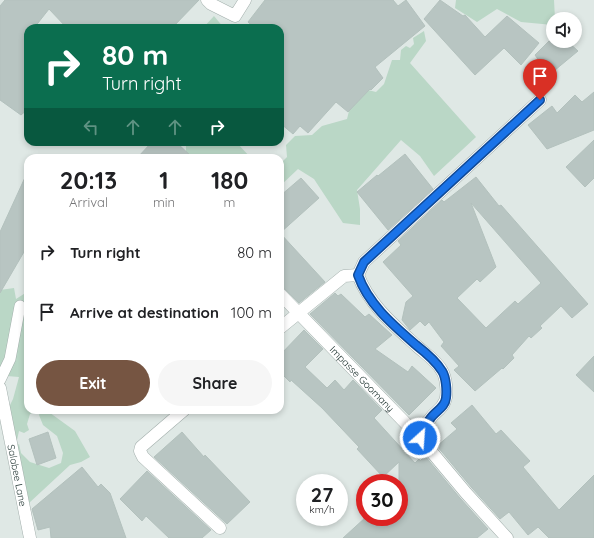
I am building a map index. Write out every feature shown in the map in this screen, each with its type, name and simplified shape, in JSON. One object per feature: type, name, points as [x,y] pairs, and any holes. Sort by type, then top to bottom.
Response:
[{"type":"street","points":[[207,0],[210,4],[235,16],[245,0]]},
{"type":"street","points":[[420,438],[430,418],[440,410],[446,399],[446,385],[443,371],[376,307],[363,288],[358,275],[364,262],[540,100]]},
{"type":"street","points":[[284,325],[344,276],[358,275]]},
{"type":"street","name":"Impasse Goomany","points":[[284,298],[420,438],[506,538]]},
{"type":"street","name":"Salabee Lane","points":[[0,388],[30,538]]},
{"type":"street","points":[[179,414],[141,446],[140,451],[143,457],[220,528]]},
{"type":"lane","points":[[0,380],[10,359],[20,306]]},
{"type":"green space","points":[[456,0],[554,0],[555,12],[546,12],[546,24],[521,22],[497,9],[477,22],[455,8]]},
{"type":"green space","points":[[214,16],[221,24],[207,24]]},
{"type":"green space","points":[[424,31],[426,41],[410,63],[476,137],[434,176],[420,156],[401,140],[357,190],[360,209],[360,225],[343,223],[314,179],[298,169],[284,182],[284,160],[287,157],[286,145],[295,136],[312,135],[322,126],[347,119],[351,103],[364,89],[376,92],[384,84],[392,60],[400,60],[401,50],[406,46],[410,48],[414,44],[413,38]]},
{"type":"green space","points":[[186,146],[240,146],[247,154],[186,154]]},
{"type":"green space","points":[[14,288],[16,299],[24,294],[24,414],[30,414],[27,424],[29,430],[24,433],[19,431],[17,440],[14,440],[7,411],[13,399],[19,377],[7,376],[0,368],[0,290]]},
{"type":"green space","points":[[52,414],[75,431],[90,457],[81,462],[70,465],[29,503],[15,446],[19,444],[21,453],[30,462],[49,468],[61,463],[63,453],[57,436],[43,425],[39,415]]},
{"type":"building","points":[[5,0],[199,0],[176,24],[63,24],[49,9],[37,24],[24,24],[24,112],[21,115],[0,100],[0,6]]},
{"type":"building","points":[[265,0],[393,0],[398,6],[406,0],[425,26],[375,67],[383,78],[348,112],[336,102],[308,133],[300,126],[293,134],[284,126],[284,24],[250,24],[248,22]]},
{"type":"building","points":[[440,0],[463,16],[465,15],[485,37],[507,16],[539,43],[521,65],[504,48],[475,75],[424,19]]},
{"type":"building","points":[[546,44],[546,48],[575,48],[578,51],[549,75],[535,55]]},
{"type":"building","points":[[594,92],[594,130],[547,149],[528,125],[552,106],[557,113],[575,95],[582,102]]},
{"type":"building","points":[[594,140],[594,178],[585,187],[566,167]]},
{"type":"building","points":[[148,146],[180,146],[189,154],[141,154]]},
{"type":"building","points":[[405,154],[433,189],[388,230],[357,192]]},
{"type":"building","points":[[476,177],[499,206],[501,205],[588,304],[572,318],[561,306],[540,326],[542,328],[531,338],[529,336],[512,355],[514,358],[503,369],[502,368],[475,391],[454,370],[459,366],[441,346],[444,342],[429,322],[425,326],[420,321],[410,330],[402,320],[406,302],[413,296],[383,262],[401,245],[398,241],[442,200],[444,202]],"holes":[[[471,203],[541,283],[518,304],[515,301],[486,328],[457,298],[477,279],[480,282],[496,267]]]},
{"type":"building","points":[[301,178],[319,198],[284,229],[284,193]]},
{"type":"building","points":[[24,180],[24,252],[0,293],[0,232]]},
{"type":"building","points":[[284,237],[325,282],[299,303],[285,289]]},
{"type":"building","points":[[335,293],[338,296],[341,294],[365,317],[369,314],[392,335],[375,349],[408,372],[412,366],[436,388],[409,415],[310,314]]},
{"type":"building","points":[[304,330],[323,349],[305,367],[327,388],[335,380],[344,390],[353,380],[382,410],[374,418],[415,463],[419,459],[420,461],[425,456],[488,529],[477,538],[343,538],[356,526],[408,526],[408,474],[399,474],[399,462],[386,474],[380,474],[357,449],[359,447],[322,408],[291,380],[290,382],[284,376],[284,351]]},
{"type":"building","points":[[594,356],[594,392],[576,375]]},
{"type":"building","points":[[472,405],[496,434],[501,430],[530,461],[523,467],[559,510],[594,475],[594,538],[549,538],[538,527],[528,535],[509,512],[500,519],[437,446],[457,429],[451,423]]},
{"type":"building","points":[[48,432],[56,458],[37,465],[29,439]]},
{"type":"building","points":[[182,432],[204,457],[205,455],[250,502],[227,524],[154,457]]},
{"type":"building","points":[[82,467],[98,487],[101,484],[110,493],[126,538],[51,538],[50,527],[38,530],[32,509]]},
{"type":"building","points":[[147,471],[211,530],[202,538],[169,538],[146,516],[142,521],[120,499]]},
{"type":"route","points":[[420,438],[430,418],[440,410],[446,399],[446,385],[443,371],[376,307],[363,288],[358,275],[364,262],[540,100]]}]
